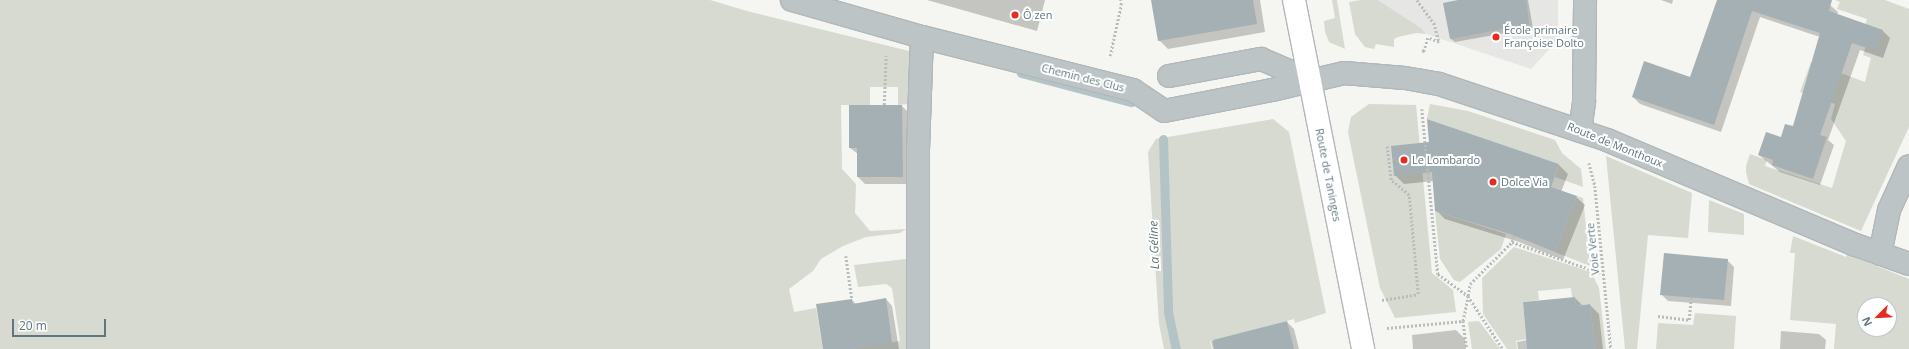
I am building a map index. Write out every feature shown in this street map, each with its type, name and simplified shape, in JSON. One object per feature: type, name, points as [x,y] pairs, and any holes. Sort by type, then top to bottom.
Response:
[{"type":"main road","name":"Route de Taninges","points":[[1294,0],[1363,349]]},
{"type":"street","name":"Chemin des Clus","points":[[792,0],[922,37],[1132,90],[1164,111],[1279,89],[1310,80]]},
{"type":"street","points":[[1580,131],[1584,101],[1585,0]]},
{"type":"street","points":[[918,349],[918,164],[922,37]]},
{"type":"street","points":[[1169,76],[1261,59],[1310,80]]},
{"type":"street","name":"Route de Monthoux","points":[[1310,80],[1353,73],[1419,80],[1439,84],[1607,140],[1706,183],[1880,254],[1909,264]]},
{"type":"street","points":[[1880,254],[1889,210],[1909,166]]},
{"type":"path","points":[[1104,83],[1121,5],[1120,0]]},
{"type":"path","points":[[1417,0],[1434,23],[1439,42],[1428,38]]},
{"type":"path","points":[[884,105],[887,45],[890,28]]},
{"type":"path","points":[[1419,80],[1438,274],[1468,296],[1503,349]]},
{"type":"path","points":[[1377,301],[1418,294],[1409,195],[1391,180],[1387,146]]},
{"type":"path","name":"Voie Verte","points":[[1587,156],[1595,186],[1612,349]]},
{"type":"path","points":[[1467,349],[1463,320],[1470,284],[1512,242],[1514,236]]},
{"type":"path","points":[[1512,242],[1604,274]]},
{"type":"path","points":[[846,256],[852,299]]},
{"type":"path","points":[[1658,316],[1689,320],[1691,297]]},
{"type":"path","points":[[1387,328],[1463,320]]},
{"type":"shaded area","points":[[0,0],[710,0],[747,11],[909,51],[909,104],[898,105],[898,87],[870,87],[870,105],[841,105],[842,169],[856,184],[855,213],[870,231],[906,229],[900,233],[866,237],[843,246],[821,259],[813,271],[789,289],[794,312],[816,308],[823,349],[0,349]]},
{"type":"shaded area","points":[[1332,0],[1337,0],[1345,49],[1329,42],[1325,32],[1324,21],[1335,18]]},
{"type":"shaded area","name":"École primaire Françoise Dolto","points":[[1378,0],[1558,0],[1558,40],[1531,69],[1426,34],[1421,28]]},
{"type":"shaded area","points":[[1378,0],[1421,28],[1426,34],[1416,33],[1398,37],[1394,39],[1394,47],[1376,44],[1374,49],[1365,47],[1355,34],[1349,2]]},
{"type":"shaded area","points":[[1835,0],[1885,0],[1909,9],[1909,127],[1861,231],[1749,184],[1746,172],[1746,166],[1750,154],[1767,160],[1765,166],[1832,188],[1846,141],[1831,119],[1835,104],[1800,92],[1811,62],[1865,82],[1871,58],[1863,55],[1867,42],[1865,25],[1867,19],[1837,9],[1840,2]]},
{"type":"shaded area","points":[[1369,104],[1416,105],[1432,273],[1453,290],[1456,312],[1395,318],[1380,288],[1348,132],[1351,117]]},
{"type":"shaded area","points":[[1430,104],[1468,111],[1555,140],[1562,153],[1581,169],[1583,187],[1555,177],[1559,164],[1427,119]]},
{"type":"shaded area","points":[[1273,119],[1289,132],[1326,313],[1295,323],[1294,319],[1210,341],[1212,349],[1164,349],[1159,324],[1148,152],[1156,139]]},
{"type":"shaded area","points":[[1606,156],[1692,193],[1688,238],[1648,235],[1637,349],[1625,349]]},
{"type":"shaded area","points":[[1577,196],[1583,198],[1590,266],[1555,252]]},
{"type":"shaded area","points":[[1709,200],[1744,214],[1744,235],[1708,232]]},
{"type":"shaded area","points":[[1435,211],[1506,234],[1501,249],[1460,282],[1454,280],[1440,259]]},
{"type":"shaded area","points":[[1793,236],[1846,257],[1847,254],[1909,279],[1909,349],[1834,349],[1836,324],[1790,320],[1795,253],[1790,253]]},
{"type":"shaded area","points":[[1514,247],[1591,272],[1599,288],[1606,349],[1595,349],[1590,304],[1576,306],[1575,297],[1572,297],[1571,288],[1538,291],[1539,300],[1523,302],[1526,339],[1516,341],[1517,349],[1507,349],[1483,314],[1482,278]]},
{"type":"shaded area","points":[[906,259],[907,349],[851,349],[900,341],[892,288],[886,284],[858,287],[854,265]]},
{"type":"shaded area","points":[[1695,313],[1736,316],[1734,349],[1656,349],[1658,323],[1693,325]]},
{"type":"shaded area","points":[[1479,321],[1500,349],[1472,349],[1468,322]]},
{"type":"building","points":[[1151,0],[1253,0],[1257,24],[1158,41]]},
{"type":"building","points":[[1458,0],[1526,0],[1529,24],[1450,39],[1443,3]]},
{"type":"building","points":[[1717,0],[1832,0],[1829,11],[1883,30],[1876,51],[1852,43],[1820,135],[1827,137],[1813,179],[1772,165],[1773,160],[1758,155],[1766,132],[1781,137],[1785,124],[1793,126],[1820,33],[1752,11],[1714,125],[1632,97],[1644,61],[1690,77]]},
{"type":"building","points":[[849,105],[902,105],[903,177],[857,177],[857,148],[849,148]]},
{"type":"building","name":"Dolce Via","points":[[1427,119],[1559,164],[1551,187],[1577,196],[1555,252],[1510,234],[1435,211],[1432,172],[1394,176],[1391,146],[1429,142]]},
{"type":"building","points":[[1664,253],[1728,259],[1724,300],[1660,295]]},
{"type":"building","points":[[1575,297],[1576,306],[1590,304],[1595,349],[1527,349],[1523,302]]},
{"type":"building","points":[[886,298],[892,343],[851,349],[823,349],[816,304],[852,299],[853,304]]},
{"type":"building","points":[[1287,321],[1294,349],[1214,349],[1213,340]]},
{"type":"waterway","points":[[1021,73],[1131,102]]},
{"type":"waterway","name":"La Géline","points":[[1163,139],[1168,312],[1176,349]]},
{"type":"place","name":"Ô zen","points":[[1015,15]]},
{"type":"place","name":"École primaire Françoise Dolto","points":[[1496,37]]},
{"type":"place","name":"Le Lombardo","points":[[1404,160]]},
{"type":"place","name":"Dolce Via","points":[[1493,182]]}]
